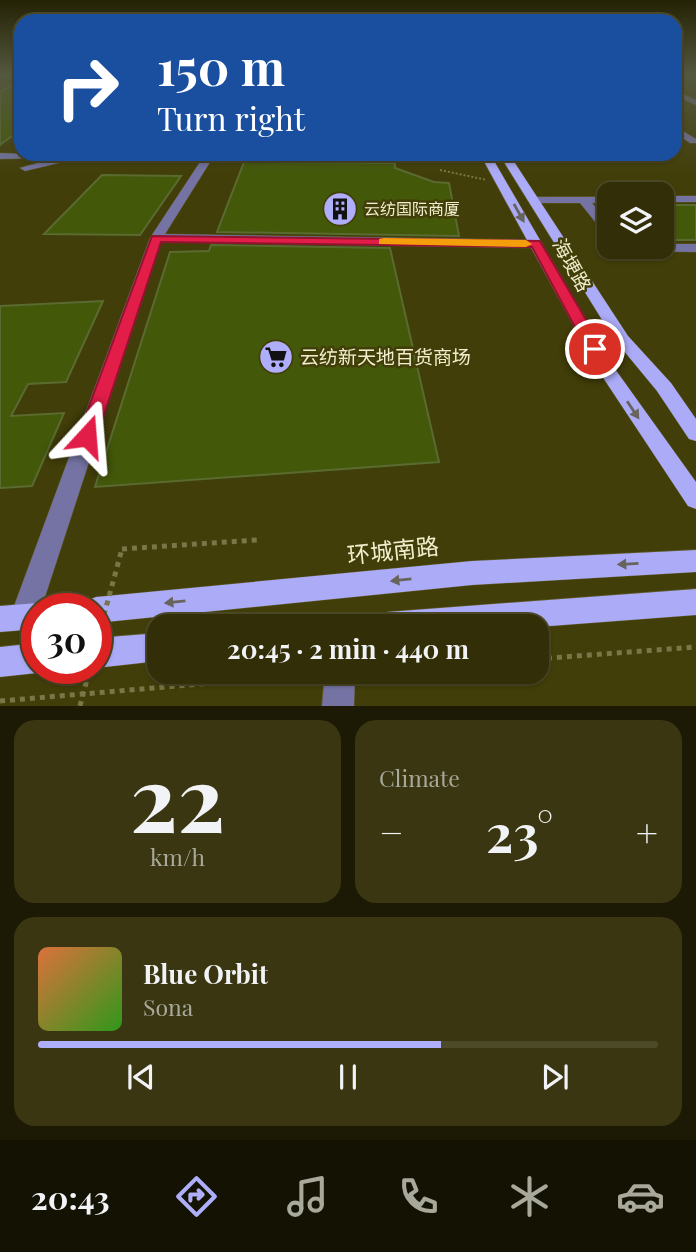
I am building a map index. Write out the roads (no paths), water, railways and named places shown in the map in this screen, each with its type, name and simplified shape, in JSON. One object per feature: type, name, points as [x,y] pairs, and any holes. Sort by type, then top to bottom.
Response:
[{"type":"main road","name":"海埂路","points":[[494,161],[502,184],[607,370],[696,500]]},
{"type":"main road","name":"海埂路","points":[[497,161],[533,200],[622,339],[664,387],[696,434]]},
{"type":"main road","name":"环城南路","points":[[112,608],[472,573],[696,561]]},
{"type":"main road","points":[[548,614],[696,603]]},
{"type":"main road","points":[[112,651],[147,648]]},
{"type":"main road","points":[[0,662],[21,660]]},
{"type":"street","points":[[25,168],[54,161]]},
{"type":"street","points":[[20,617],[156,238],[205,161]]},
{"type":"street","points":[[674,200],[696,199]]},
{"type":"street","points":[[533,200],[597,200]]},
{"type":"street","points":[[583,200],[597,217]]},
{"type":"street","points":[[156,238],[536,244]]},
{"type":"street","points":[[674,247],[696,247]]},
{"type":"street","points":[[338,706],[339,684]]},
{"type":"place","name":"云纺国际商厦","points":[[340,209]]},
{"type":"place","name":"云纺新天地百货商场","points":[[276,357]]}]
